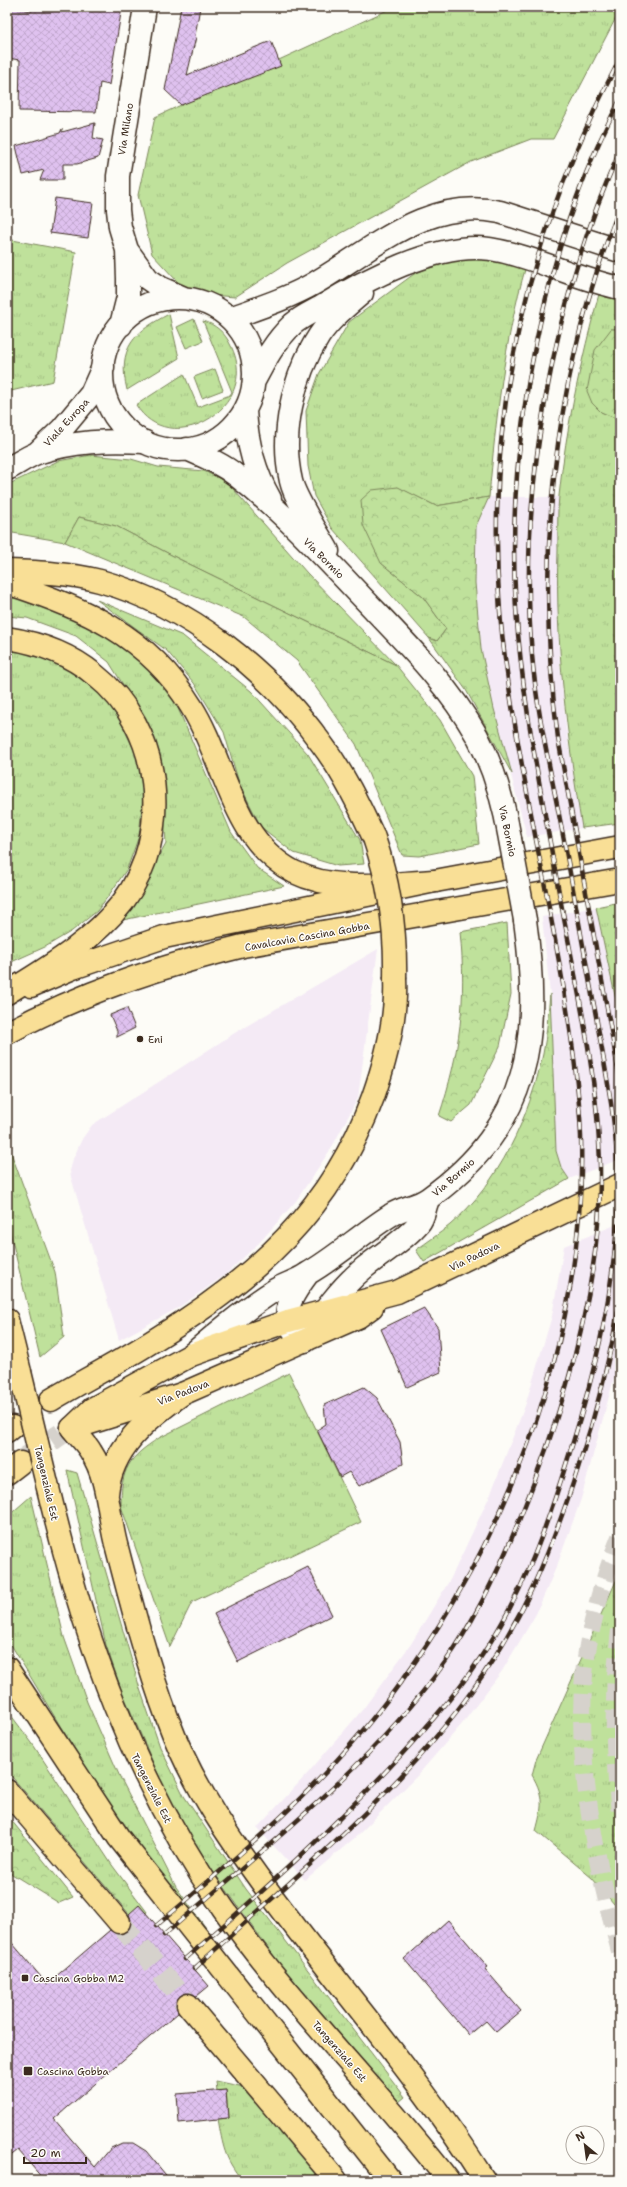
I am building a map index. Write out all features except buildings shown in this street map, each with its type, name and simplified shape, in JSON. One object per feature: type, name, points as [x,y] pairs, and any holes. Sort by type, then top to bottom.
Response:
[{"type":"main road","name":"Via Milano","points":[[121,325],[128,297],[127,250],[120,227],[118,210],[118,176],[145,7]]},
{"type":"main road","points":[[102,366],[105,394],[110,406],[128,431],[145,442],[166,449],[187,449],[204,445],[220,437],[234,425],[245,411],[251,397],[254,381],[253,358],[248,344],[240,330],[230,318],[314,283],[410,225],[427,217],[454,210],[480,208],[500,212],[620,251]]},
{"type":"main road","points":[[254,381],[271,348],[294,323],[353,287],[405,265],[445,251],[471,248],[489,249],[620,288]]},
{"type":"main road","name":"Via Milano","points":[[127,250],[148,279],[161,288],[185,298],[209,305],[230,318]]},
{"type":"main road","points":[[341,575],[291,482],[286,450],[288,426],[305,362],[320,335],[345,308],[369,287],[405,265]]},
{"type":"main road","points":[[121,325],[138,310],[151,303],[185,298]]},
{"type":"main road","name":"Viale Europa","points":[[36,454],[62,429],[91,394],[102,366],[108,344],[121,325]]},
{"type":"main road","name":"Via Bormio","points":[[245,411],[246,432],[253,465],[275,509]]},
{"type":"main road","name":"Viale Europa","points":[[7,469],[36,454],[94,441],[145,442]]},
{"type":"main road","name":"Via Bormio","points":[[187,449],[215,461],[237,476],[275,509],[341,575],[423,663],[470,724],[492,771],[505,812],[525,920],[532,978],[530,1045],[518,1087],[511,1105],[475,1159],[429,1198],[415,1206],[391,1215],[307,1275],[267,1295],[224,1326],[192,1355]]},
{"type":"main road","points":[[7,571],[64,574],[112,586],[154,602],[191,622],[236,653],[272,684],[322,743],[343,776],[374,838],[386,877],[392,907],[395,934],[394,1010],[390,1036],[378,1083],[363,1123],[329,1184],[292,1234],[251,1273],[207,1306],[145,1346],[51,1400]]},
{"type":"main road","points":[[7,583],[53,598],[110,624],[136,643],[159,664],[184,695],[197,716],[219,762],[237,808],[251,834],[268,854],[286,867],[321,882],[337,884],[435,881]]},
{"type":"main road","points":[[7,638],[26,641],[62,654],[84,666],[110,688],[127,710],[146,748],[152,769],[155,802],[154,826],[150,846],[124,901],[96,932],[76,949],[7,993]]},
{"type":"main road","points":[[7,998],[73,968],[164,937],[435,881],[620,847]]},
{"type":"main road","name":"Cavalcavia Cascina Gobba","points":[[7,1033],[61,1006],[110,985],[202,956],[243,946],[620,880]]},
{"type":"main road","name":"Via Padova","points":[[67,1431],[182,1394],[305,1341],[358,1317],[389,1295],[620,1185]]},
{"type":"main road","name":"Via Bormio","points":[[322,1312],[334,1296],[358,1273],[409,1234],[419,1224],[424,1216],[425,1204],[429,1198]]},
{"type":"main road","points":[[307,1275],[289,1302],[288,1321],[292,1331],[305,1341],[322,1312]]},
{"type":"main road","name":"Via Padova","points":[[67,1431],[92,1409],[192,1355],[288,1321],[389,1295]]},
{"type":"main road","name":"Tangenziale Est","points":[[7,1320],[71,1579],[97,1663],[143,1772],[173,1830],[225,1910],[275,1976],[448,2180]]},
{"type":"main road","points":[[107,1499],[110,1474],[122,1450],[154,1414],[182,1394]]},
{"type":"main road","points":[[67,1431],[91,1451],[97,1462],[107,1499],[112,1531],[152,1673],[174,1736],[194,1782],[243,1858],[434,2108],[484,2180]]},
{"type":"main road","points":[[7,1668],[119,1838],[390,2180]]},
{"type":"main road","points":[[7,1791],[119,1922]]},
{"type":"main road","points":[[188,2005],[336,2180]]},
{"type":"shaded area","points":[[489,497],[559,497],[557,591],[559,651],[566,728],[582,828],[527,837],[494,709],[481,649],[475,583],[476,526]]},
{"type":"shaded area","points":[[596,907],[620,1019],[620,1159],[569,1179],[561,1167],[556,1151],[550,994],[542,917]]},
{"type":"shaded area","points":[[378,949],[358,1098],[332,1147],[296,1201],[259,1243],[225,1275],[178,1308],[119,1340],[71,1177],[70,1171],[73,1159],[82,1139],[92,1125],[233,1034]]},
{"type":"shaded area","points":[[620,1223],[620,1356],[581,1499],[558,1563],[536,1614],[502,1671],[462,1724],[417,1776],[358,1835],[305,1880],[257,1828],[308,1773],[363,1709],[411,1644],[451,1578],[491,1493],[525,1406],[552,1316],[564,1246]]},
{"type":"green space","points":[[394,7],[620,7],[620,10],[553,139],[531,139],[471,162],[287,263],[235,297],[188,293],[152,254],[138,195],[155,117]]},
{"type":"green space","points":[[7,239],[76,252],[53,381],[7,392]]},
{"type":"green space","points":[[492,258],[526,266],[518,295],[506,352],[489,497],[436,506],[397,487],[381,563],[423,597],[446,629],[437,641],[429,638],[332,528],[314,496],[308,466],[306,411],[319,374],[349,322],[414,274],[448,261]]},
{"type":"green space","points":[[599,294],[620,299],[620,329],[611,329],[592,403],[601,412],[620,420],[620,823],[582,828],[567,724],[560,655],[558,620],[558,510],[562,470],[570,419],[580,369]]},
{"type":"green space","points":[[169,314],[179,358],[127,390],[124,375],[124,363],[131,343],[146,328]]},
{"type":"green space","points":[[194,319],[203,341],[186,348],[177,327]]},
{"type":"green space","points":[[203,321],[212,324],[225,336],[230,344],[237,367],[234,388],[232,392]]},
{"type":"green space","points":[[611,329],[620,329],[620,420],[601,412],[592,403],[587,391],[595,350]]},
{"type":"green space","points":[[215,369],[223,390],[202,398],[194,377]]},
{"type":"green space","points":[[184,374],[198,407],[231,394],[224,406],[208,419],[190,427],[170,428],[151,421],[136,405]]},
{"type":"green space","points":[[91,455],[131,459],[158,467],[204,471],[227,482],[307,573],[396,665],[179,559],[116,526],[79,517],[65,542],[7,532],[7,485],[58,461]]},
{"type":"green space","points":[[398,487],[436,506],[489,497],[476,526],[475,583],[481,649],[494,709],[512,774],[466,690],[429,638],[437,641],[446,629],[423,597],[381,563],[363,525],[361,500],[372,490]]},
{"type":"green space","points":[[79,517],[116,526],[179,559],[396,665],[440,720],[472,776],[479,844],[419,856],[402,855],[356,744],[297,661],[244,617],[65,542]]},
{"type":"green space","points":[[7,597],[42,602],[105,635],[140,661],[168,685],[231,832],[257,868],[284,886],[123,920],[166,843],[160,763],[150,728],[109,662],[76,636],[27,618],[7,616]]},
{"type":"green space","points":[[97,600],[183,636],[251,691],[308,754],[360,840],[364,864],[338,866],[294,853],[261,827],[239,783],[224,732],[194,683],[166,650]]},
{"type":"green space","points":[[7,645],[72,669],[107,699],[118,716],[135,752],[143,782],[143,796],[139,836],[127,869],[97,911],[72,931],[45,947],[7,964]]},
{"type":"green space","points":[[620,902],[620,1019],[596,907]]},
{"type":"green space","points":[[507,923],[511,994],[500,1046],[471,1105],[451,1122],[439,1116],[452,1070],[460,1026],[463,980],[460,932]]},
{"type":"green space","points":[[550,994],[556,1151],[561,1167],[569,1179],[424,1262],[416,1250],[450,1225],[468,1208],[484,1189],[498,1169],[521,1125],[530,1102],[543,1054]]},
{"type":"green space","points":[[7,1142],[55,1272],[64,1337],[40,1357],[7,1219]]},
{"type":"green space","points":[[289,1373],[361,1522],[192,1602],[170,1647],[121,1506],[121,1493],[128,1466],[140,1452],[159,1438]]},
{"type":"green space","points":[[67,1470],[77,1473],[140,1689],[160,1747],[184,1796],[246,1889],[405,2097],[399,2102],[281,1966],[210,1867],[171,1804],[121,1689],[106,1645]]},
{"type":"green space","points":[[31,1496],[64,1637],[87,1702],[120,1777],[176,1887],[239,1973],[125,1833],[7,1638],[7,1517]]},
{"type":"green space","points":[[620,1572],[620,1911],[592,1878],[536,1831],[541,1809],[541,1796],[532,1775],[536,1760]]},
{"type":"green space","points":[[7,1710],[32,1743],[112,1865],[147,1912],[136,1922],[7,1771]]},
{"type":"green space","points":[[7,1815],[73,1897],[59,1903],[7,1871]]},
{"type":"green space","points":[[216,2081],[244,2087],[322,2180],[242,2180],[231,2165],[223,2144],[218,2119],[228,2118],[226,2090],[217,2091]]},
{"type":"waterway","points":[[617,2180],[620,2177]]},
{"type":"tunnel","points":[[24,1459],[61,1434]]},
{"type":"tunnel","points":[[620,1537],[601,1590],[588,1645],[583,1682],[582,1721],[588,1800],[594,1839],[610,1915],[620,1951]]},
{"type":"tunnel","points":[[620,1630],[615,1698],[616,1767],[620,1812]]},
{"type":"tunnel","points":[[119,1922],[188,2005]]},
{"type":"railway","points":[[156,1926],[272,1825],[337,1760],[391,1695],[440,1625],[482,1549],[518,1470],[546,1389],[567,1305],[578,1221],[581,1136],[577,1079],[563,984],[518,743],[503,644],[497,538],[499,466],[507,395],[520,326],[537,258],[560,191],[588,125],[620,59]]},
{"type":"railway","points":[[164,1935],[276,1839],[349,1772],[384,1737],[416,1700],[446,1661],[478,1610],[512,1537],[551,1434],[565,1391],[577,1346],[595,1256],[599,1211],[600,1166],[598,1131],[595,1096],[585,1026],[539,783],[528,713],[516,608],[514,545],[517,480],[524,414],[535,347],[550,281],[570,218],[593,157],[620,100]]},
{"type":"railway","points":[[185,1959],[269,1885],[350,1809],[425,1729],[458,1689],[478,1661],[502,1624],[535,1554],[553,1505],[579,1423],[596,1358],[614,1260],[617,1226],[618,1171],[614,1126],[604,1060],[537,699],[532,655],[529,593],[530,529],[536,463],[546,398],[559,333],[576,269],[596,209],[620,151]]},
{"type":"railway","points":[[620,207],[597,271],[579,336],[565,402],[555,469],[549,536],[548,603],[551,671],[558,738],[620,1080]]},
{"type":"railway","points":[[194,1969],[340,1837],[409,1768],[441,1731],[471,1692],[489,1665],[521,1612],[546,1557],[568,1499],[597,1407],[620,1302]]},
{"type":"place","name":"Eni","points":[[140,1039]]},
{"type":"place","name":"Cascina Gobba M2","points":[[25,1978]]},
{"type":"place","name":"Cascina Gobba","points":[[28,2071]]}]
